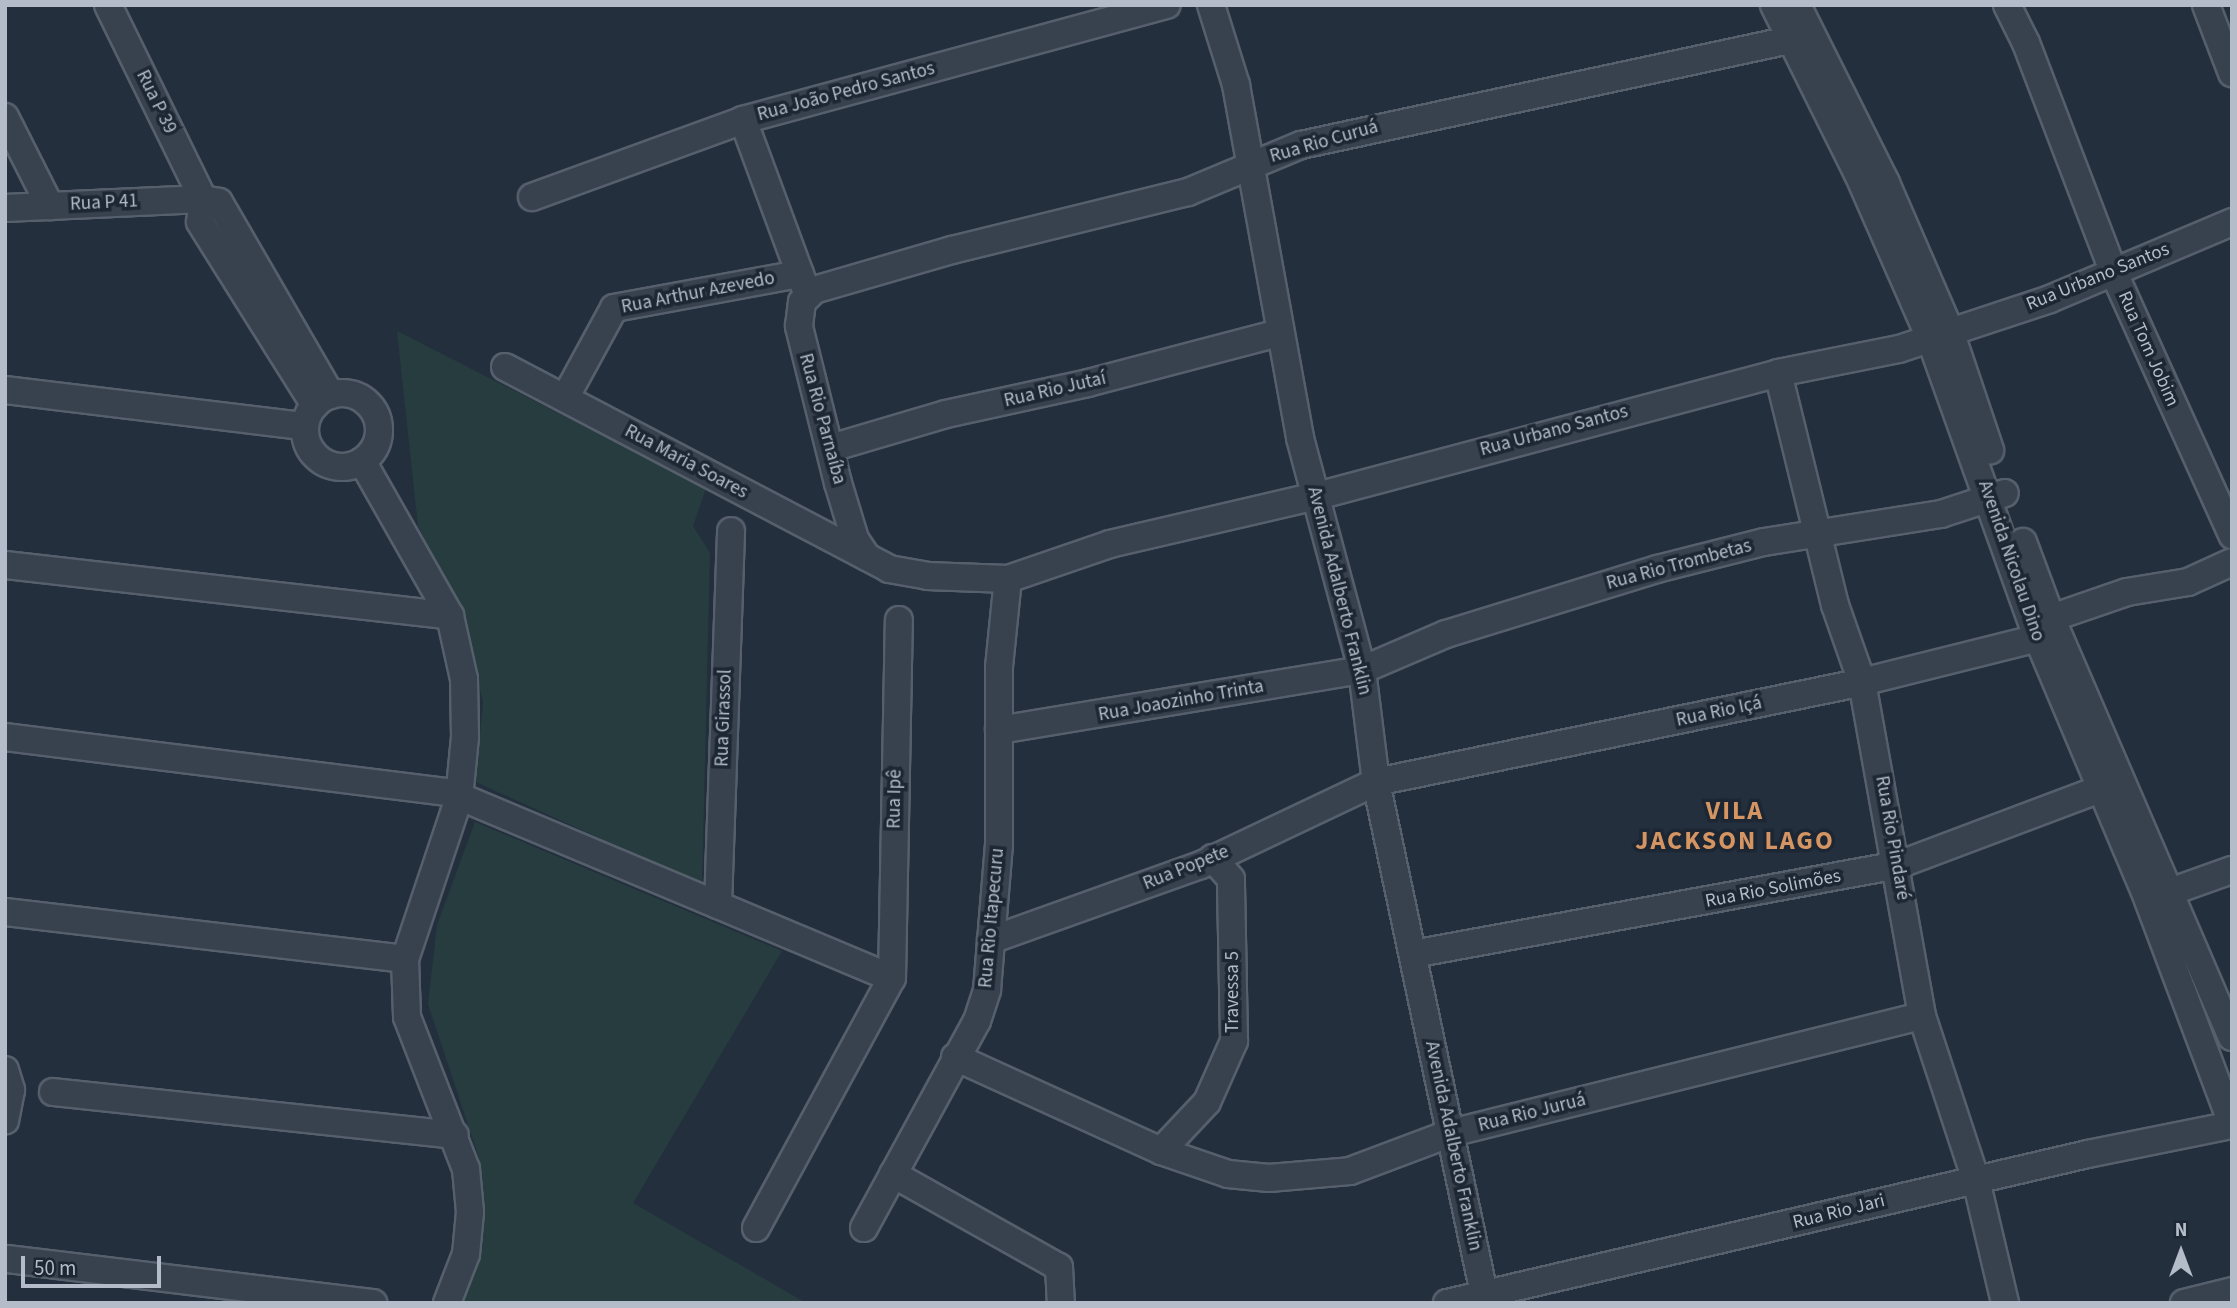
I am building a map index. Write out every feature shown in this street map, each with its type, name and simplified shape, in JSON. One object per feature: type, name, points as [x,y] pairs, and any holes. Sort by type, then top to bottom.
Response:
[{"type":"street","name":"Rua P 39","points":[[108,5],[203,199]]},
{"type":"street","name":"Rua João Pedro Santos","points":[[532,197],[743,120],[1167,5]]},
{"type":"street","name":"Avenida Adalberto Franklin","points":[[1211,5],[1236,85],[1252,164],[1278,333],[1362,670],[1377,782],[1485,1297]]},
{"type":"street","name":"Avenida Nicolau Dino","points":[[1774,5],[1794,39],[1940,334]]},
{"type":"street","name":"Avenida Nicolau Dino","points":[[1797,5],[1886,183],[2045,629],[2160,895],[2232,1037]]},
{"type":"street","name":"Rua Tom Jobim","points":[[2007,5],[2026,43],[2113,271],[2232,535]]},
{"type":"street","points":[[2207,5],[2232,73]]},
{"type":"street","name":"Rua Rio Curuá","points":[[810,285],[1188,192],[1301,145],[1412,118],[1794,39]]},
{"type":"street","points":[[5,117],[50,206]]},
{"type":"street","points":[[743,120],[810,285]]},
{"type":"street","name":"Rua P 41","points":[[5,208],[203,199]]},
{"type":"street","points":[[5,390],[317,408],[359,398],[373,411],[378,438],[362,461],[338,467],[326,464],[308,447],[317,408],[219,202],[203,199]]},
{"type":"street","name":"Rua Urbano Santos","points":[[867,557],[901,573],[1008,579],[1110,544],[1317,496],[1779,373],[1899,349],[2050,299],[2232,222]]},
{"type":"street","name":"Rua Arthur Azevedo","points":[[565,398],[614,308],[810,285]]},
{"type":"street","name":"Rua Rio Parnaíba","points":[[810,285],[799,326],[855,539],[867,557]]},
{"type":"street","name":"Rua Rio Jutaí","points":[[831,447],[946,414],[1088,383],[1278,333]]},
{"type":"street","name":"Rua Maria Soares","points":[[505,367],[867,557]]},
{"type":"street","name":"Rua Rio Pindaré","points":[[1779,373],[1835,606],[1862,681],[1898,865],[1922,1016],[1976,1180],[2005,1303]]},
{"type":"street","points":[[362,461],[450,616],[464,679],[465,737],[459,798],[405,959],[407,1017],[420,1059],[455,1135],[466,1170],[470,1212],[466,1254],[447,1303]]},
{"type":"street","name":"Rua Rio Trombetas","points":[[1362,670],[1414,645],[1558,597],[1657,569],[1819,532],[1941,514],[1998,496]]},
{"type":"street","name":"Rua Girassol","points":[[718,905],[732,531]]},
{"type":"street","name":"Rua Rio Içá","points":[[1377,782],[1862,681],[2045,629],[2127,592],[2188,582],[2232,562]]},
{"type":"street","points":[[5,565],[450,616]]},
{"type":"street","name":"Rua Rio Itapecuru","points":[[864,1228],[983,1004],[999,845],[999,667],[1008,579]]},
{"type":"street","name":"Rua Ipê","points":[[891,978],[899,620]]},
{"type":"street","name":"Rua Joaozinho Trinta","points":[[999,730],[1362,670]]},
{"type":"street","points":[[5,737],[449,792],[891,978],[756,1228]]},
{"type":"street","name":"Rua Popete","points":[[990,940],[1213,858],[1377,782]]},
{"type":"street","name":"Rua Rio Solimões","points":[[1413,954],[1898,865],[2112,785]]},
{"type":"street","name":"Travessa 5","points":[[1161,1151],[1206,1102],[1234,1041],[1231,879],[1213,858]]},
{"type":"street","points":[[2160,895],[2232,870]]},
{"type":"street","name":"Avenida Nicolau Dino","points":[[2160,895],[2232,1124]]},
{"type":"street","points":[[5,912],[405,959]]},
{"type":"street","name":"Rua Rio Juruá","points":[[955,1057],[1161,1151],[1228,1174],[1311,1176],[1350,1171],[1451,1133],[1922,1016]]},
{"type":"street","points":[[5,1120],[11,1090],[6,1070]]},
{"type":"street","points":[[53,1092],[455,1135]]},
{"type":"street","name":"Rua Rio Jari","points":[[1447,1303],[1485,1297],[1976,1180],[2232,1124]]},
{"type":"street","points":[[893,1174],[1059,1267],[1061,1303]]},
{"type":"street","points":[[8,1259],[373,1303]]},
{"type":"street","points":[[2184,1303],[2232,1291]]},
{"type":"green space","points":[[397,331],[706,488],[693,526],[710,553],[702,885],[476,782],[483,701],[461,614],[418,526]]},
{"type":"green space","points":[[475,822],[782,951],[633,1203],[806,1303],[459,1303],[483,1239],[478,1155],[428,1004],[437,925]]},
{"type":"district","name":"VILA JACKSON LAGO","points":[[1735,826]]}]
